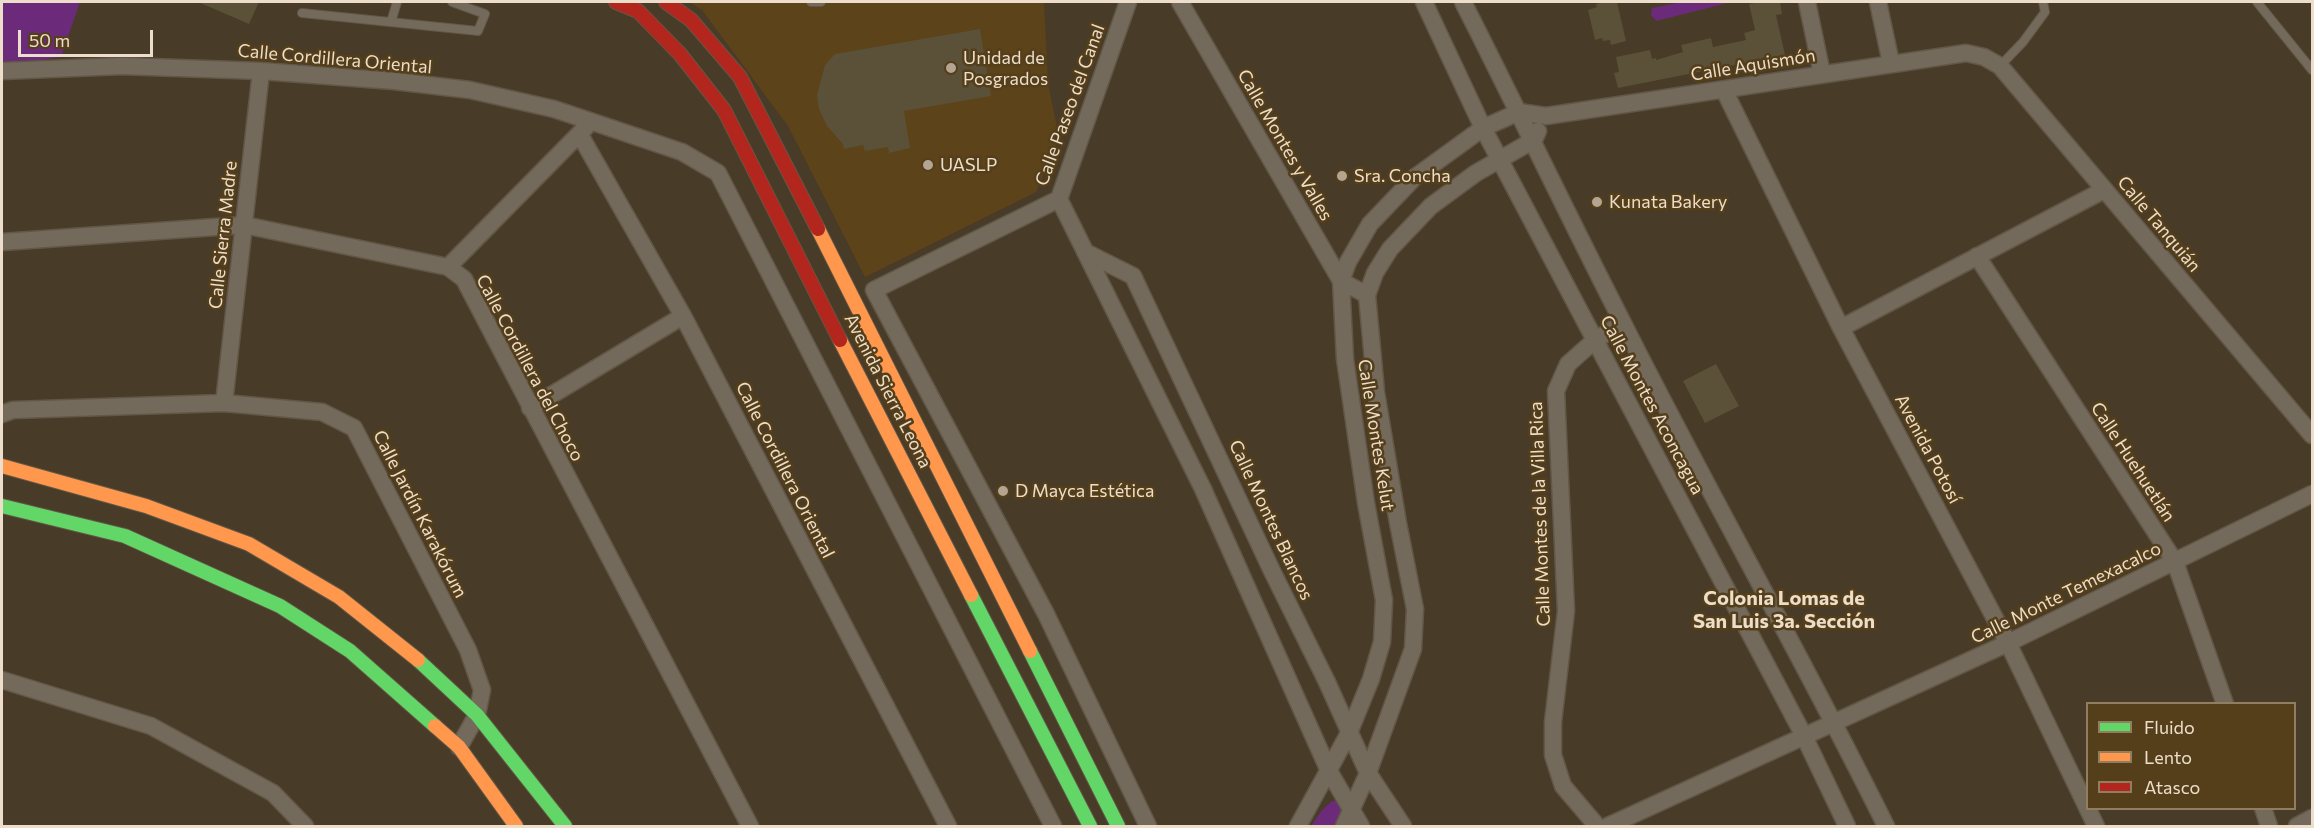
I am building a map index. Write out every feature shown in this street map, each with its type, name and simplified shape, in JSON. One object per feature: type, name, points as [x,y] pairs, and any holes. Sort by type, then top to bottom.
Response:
[{"type":"main road","name":"Avenida Sierra Leona","points":[[616,2],[638,11],[680,54],[724,110],[1090,826]]},
{"type":"main road","name":"Avenida Sierra Leona","points":[[666,2],[691,20],[740,77],[1118,826]]},
{"type":"main road","points":[[2,466],[146,506],[249,544],[339,597],[436,675],[477,715],[565,826]]},
{"type":"main road","points":[[2,506],[125,536],[280,606],[350,651],[459,747],[516,826]]},
{"type":"main road","points":[[1048,745],[1071,732]]},
{"type":"street","name":"Calle Paseo del Canal","points":[[874,290],[1059,199],[1128,2]]},
{"type":"street","name":"Calle Montes y Valles","points":[[1180,2],[1341,281]]},
{"type":"street","name":"Calle Montes Aconcagua","points":[[1424,2],[1500,160],[1804,736],[1847,826]]},
{"type":"street","name":"Calle Montes Aconcagua","points":[[1463,2],[1623,323],[1834,722],[1886,826]]},
{"type":"street","points":[[1807,2],[1822,74]]},
{"type":"street","points":[[1878,2],[1891,63]]},
{"type":"street","name":"Calle Aquismón","points":[[1519,112],[1546,116],[1966,53]]},
{"type":"street","name":"Calle Tanquián","points":[[1966,53],[1984,57],[2000,66],[2313,435]]},
{"type":"street","name":"Calle Cordillera Oriental","points":[[2,71],[122,66],[261,71],[394,81],[470,90],[554,109],[590,121]]},
{"type":"street","name":"Calle Sierra Madre","points":[[224,403],[261,71]]},
{"type":"street","name":"Avenida Potosí","points":[[1724,90],[1841,327],[2008,643],[2086,805]]},
{"type":"street","name":"Calle Montes Kelut","points":[[1298,826],[1349,733],[1371,679],[1382,642],[1384,600],[1366,503],[1345,359],[1341,281],[1348,262],[1370,224],[1414,178],[1484,128],[1519,112]]},
{"type":"street","points":[[1533,140],[1546,116]]},
{"type":"street","points":[[2,242],[244,225],[448,267],[580,135],[590,121],[682,152],[718,173],[1053,826]]},
{"type":"street","name":"Calle Cordillera Oriental","points":[[580,135],[683,316],[948,826]]},
{"type":"street","name":"Calle Montes Kelut","points":[[1352,822],[1413,650],[1415,609],[1376,392],[1368,295],[1375,273],[1390,249],[1431,206],[1476,173],[1533,140]]},
{"type":"street","points":[[1841,327],[2104,190]]},
{"type":"street","points":[[1059,199],[1203,489],[1352,822]]},
{"type":"street","name":"Calle Montes Blancos","points":[[1084,252],[1133,276],[1327,682],[1368,773],[1403,826]]},
{"type":"street","name":"Calle Huehuetlán","points":[[1977,256],[2175,562],[2224,702]]},
{"type":"street","name":"Calle Cordillera del Choco","points":[[448,267],[464,279],[750,826]]},
{"type":"street","points":[[1341,281],[1368,295]]},
{"type":"street","name":"Avenida Sierra Leona","points":[[874,290],[1046,615],[1148,826]]},
{"type":"street","points":[[530,408],[683,316]]},
{"type":"street","name":"Calle Montes de la Villa Rica","points":[[1597,826],[1563,786],[1553,755],[1553,722],[1566,611],[1556,391],[1568,364],[1595,340],[1623,323]]},
{"type":"street","name":"Calle Jardín Karakórum","points":[[2,414],[13,410],[224,403],[322,412],[354,429],[468,650],[482,690],[477,715],[459,747]]},
{"type":"street","name":"Calle Monte Temexacalco","points":[[1608,826],[2008,643],[2313,494]]},
{"type":"street","points":[[2,680],[151,726],[273,794],[305,826]]},
{"type":"street","name":"Avenida Potosí","points":[[2088,810],[2096,826]]},
{"type":"street","points":[[2264,810],[2269,826]]},
{"type":"street","points":[[2297,826],[2313,818]]},
{"type":"lane","points":[[391,22],[396,2]]},
{"type":"lane","points":[[302,13],[478,31],[485,14],[452,2]]},
{"type":"lane","points":[[811,2],[821,2]]},
{"type":"lane","points":[[2000,66],[2023,42],[2045,12],[2043,2]]},
{"type":"lane","points":[[2257,2],[2313,70]]},
{"type":"shaded area","points":[[2,2],[80,2],[61,57],[2,66]]},
{"type":"shaded area","name":"UASLP","points":[[689,2],[1044,2],[1048,83],[1059,138],[1036,192],[865,277],[788,126],[702,10]]},
{"type":"shaded area","points":[[1682,2],[1732,2],[1656,21],[1651,15],[1652,8]]},
{"type":"shaded area","points":[[1332,801],[1339,801],[1344,807],[1338,826],[1311,826],[1322,810]]},
{"type":"building","points":[[198,2],[259,2],[249,24]]},
{"type":"building","points":[[1617,2],[1626,41],[1611,45],[1610,40],[1603,41],[1602,38],[1595,40],[1588,10],[1597,7],[1596,4]]},
{"type":"building","points":[[1780,2],[1782,14],[1776,15],[1785,55],[1618,88],[1614,73],[1619,72],[1616,57],[1650,50],[1652,59],[1656,58],[1656,60],[1683,52],[1681,45],[1711,38],[1713,47],[1746,40],[1744,33],[1755,30],[1749,4]]},
{"type":"building","points":[[980,29],[991,96],[904,111],[910,148],[889,153],[888,147],[865,151],[863,145],[844,149],[843,144],[827,126],[819,109],[817,95],[825,65],[835,54]]},
{"type":"building","points":[[1716,364],[1739,406],[1705,423],[1683,381]]},
{"type":"traffic: fast","points":[[2,506],[125,536],[280,606],[350,651],[435,726]]},
{"type":"traffic: fast","points":[[971,595],[1090,826]]},
{"type":"traffic: fast","points":[[1030,651],[1118,826]]},
{"type":"traffic: fast","points":[[418,660],[477,715],[565,826]]},
{"type":"traffic: slow","points":[[818,229],[1030,651]]},
{"type":"traffic: slow","points":[[840,340],[971,595]]},
{"type":"traffic: slow","points":[[2,466],[146,506],[249,544],[339,597],[418,660]]},
{"type":"traffic: slow","points":[[435,726],[459,747],[516,826]]},
{"type":"traffic: jam","points":[[616,2],[638,11],[680,54],[724,110],[840,340]]},
{"type":"traffic: jam","points":[[666,2],[691,20],[740,77],[818,229]]},
{"type":"place","name":"Unidad de Posgrados","points":[[951,68]]},
{"type":"place","name":"UASLP","points":[[928,165]]},
{"type":"place","name":"Sra. Concha","points":[[1342,176]]},
{"type":"place","name":"Kunata Bakery","points":[[1597,202]]},
{"type":"place","name":"D Mayca Estética","points":[[1003,491]]},
{"type":"district","name":"Colonia Lomas de San Luis 3a. Sección","points":[[1784,610]]}]
